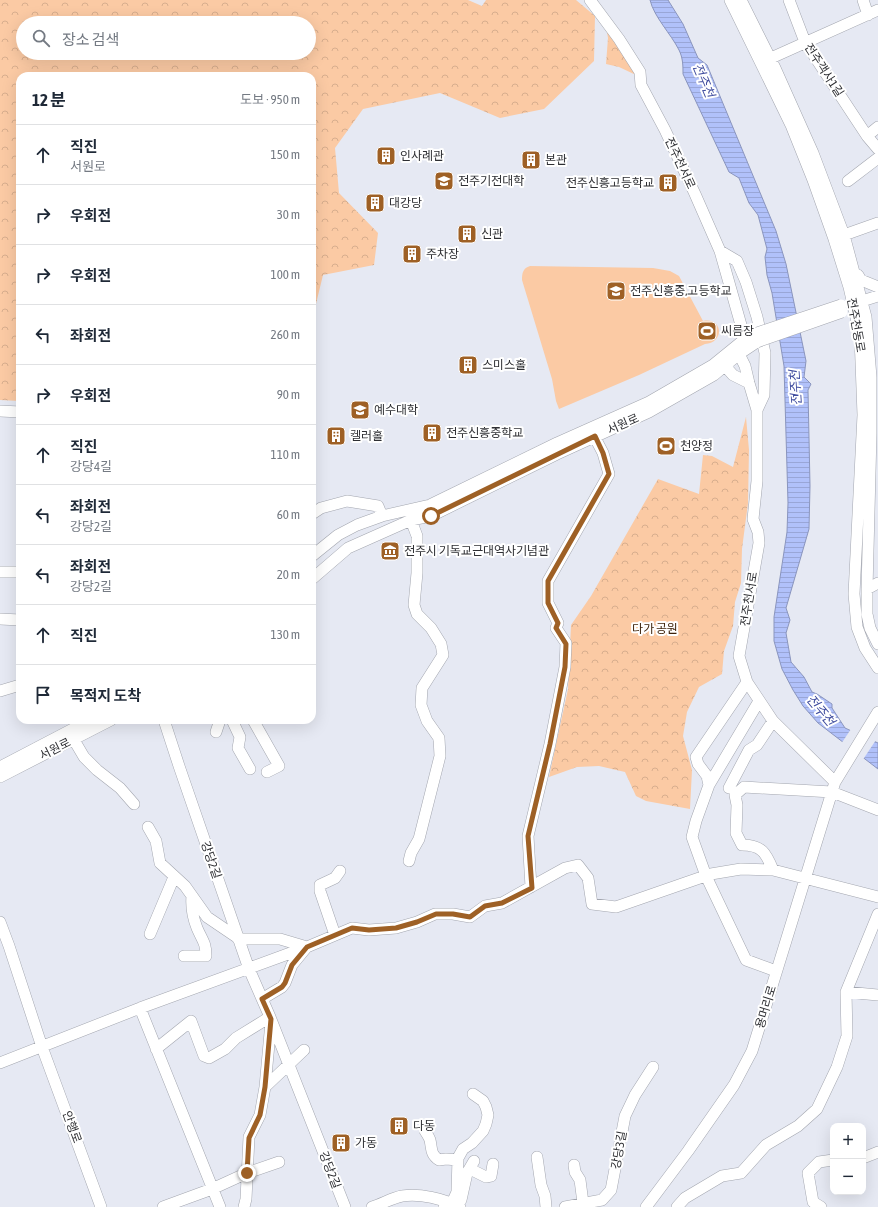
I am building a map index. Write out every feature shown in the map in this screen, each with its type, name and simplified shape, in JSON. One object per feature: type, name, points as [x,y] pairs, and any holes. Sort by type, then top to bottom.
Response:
[{"type":"street","name":"전주천서로","points":[[590,0],[620,39],[640,72],[641,85],[685,172],[720,251],[752,338]]},
{"type":"street","name":"전주천동로","points":[[730,0],[791,125],[834,239],[856,304],[868,330],[874,365],[870,434],[873,494],[866,589],[867,614],[870,628],[878,644]]},
{"type":"street","name":"전주천동로","points":[[741,0],[771,58],[813,153],[844,235],[854,276],[861,341],[863,415],[855,600],[857,627],[865,648],[878,668]]},
{"type":"street","name":"전주객사1길","points":[[789,0],[806,42],[866,136],[878,149]]},
{"type":"street","points":[[771,58],[873,12],[863,0]]},
{"type":"street","points":[[866,136],[878,127]]},
{"type":"street","points":[[848,181],[878,158]]},
{"type":"street","points":[[844,235],[878,223]]},
{"type":"street","points":[[720,251],[738,261],[757,318],[765,353],[764,395],[757,410]]},
{"type":"street","points":[[854,276],[858,275],[861,280],[878,287]]},
{"type":"street","points":[[752,338],[878,296]]},
{"type":"street","name":"서원로","points":[[316,552],[338,535],[357,526],[382,516],[430,505],[592,432],[649,412],[714,375],[739,354],[752,338]]},
{"type":"street","name":"서원로","points":[[316,576],[348,548],[411,520],[431,516],[649,402],[713,365],[752,338]]},
{"type":"street","name":"전주천서로","points":[[739,354],[746,366],[749,383],[757,410],[757,481],[753,520],[758,532],[759,543],[739,656],[747,682],[773,721],[833,787],[878,810]]},
{"type":"street","points":[[725,366],[733,375],[749,383]]},
{"type":"street","points":[[0,411],[16,412]]},
{"type":"street","points":[[532,888],[528,836],[550,744],[565,667],[566,651],[566,644],[556,628],[558,623],[548,603],[548,581],[609,474],[603,453],[592,432]]},
{"type":"street","points":[[316,511],[321,508],[347,501],[378,506],[382,516]]},
{"type":"street","points":[[409,861],[411,853],[419,839],[440,756],[439,738],[427,721],[421,705],[422,688],[443,655],[441,644],[431,628],[418,614],[414,605],[417,573],[417,536],[411,520]]},
{"type":"street","points":[[316,558],[326,567]]},
{"type":"street","points":[[0,572],[16,572]]},
{"type":"street","points":[[866,589],[878,583]]},
{"type":"street","points":[[0,619],[16,620]]},
{"type":"street","points":[[709,785],[707,776],[698,764],[696,757],[747,682]]},
{"type":"street","points":[[0,691],[16,686]]},
{"type":"street","points":[[759,701],[709,785],[692,837],[706,876],[746,960],[776,971]]},
{"type":"street","name":"용머리로","points":[[646,1207],[688,1151],[738,1078],[752,1052],[833,787],[840,770],[878,712]]},
{"type":"street","points":[[729,788],[749,750],[757,745],[773,721]]},
{"type":"street","name":"서원로","points":[[0,766],[82,724]]},
{"type":"street","name":"서원로","points":[[0,777],[104,724]]},
{"type":"street","name":"강당2길","points":[[165,724],[248,969],[271,1018],[345,1207]]},
{"type":"street","points":[[216,732],[219,724]]},
{"type":"street","points":[[234,724],[240,737],[238,748],[250,769]]},
{"type":"street","points":[[255,724],[279,766],[267,772]]},
{"type":"street","points":[[74,740],[84,757],[97,770],[120,788],[134,804]]},
{"type":"street","points":[[773,870],[766,854],[753,845],[742,845],[736,833],[737,806],[735,795],[744,787],[833,787]]},
{"type":"street","points":[[148,827],[156,842],[160,863],[185,886],[207,917],[238,939],[280,938],[307,947]]},
{"type":"street","points":[[0,1063],[140,1008],[307,947],[352,928],[369,930],[396,928],[417,922],[436,914],[453,914],[470,917],[485,906],[502,903],[532,888],[565,868],[578,865],[588,878],[592,904],[616,907],[706,876],[741,869],[773,870],[878,897]]},
{"type":"street","points":[[335,935],[320,891],[320,885],[335,878],[340,871]]},
{"type":"street","points":[[150,934],[174,877]]},
{"type":"street","points":[[184,956],[206,956],[206,945],[197,928],[192,912],[192,896]]},
{"type":"street","points":[[677,1207],[685,1198],[722,1176],[741,1173],[766,1145],[798,1126],[817,1109],[837,1067],[847,1036],[846,992],[875,931],[878,914]]},
{"type":"street","name":"안행로","points":[[0,922],[42,1047],[101,1207]]},
{"type":"street","points":[[262,999],[282,987],[292,965],[307,947]]},
{"type":"street","points":[[846,992],[878,995]]},
{"type":"street","points":[[140,1008],[220,1207]]},
{"type":"street","points":[[156,1049],[191,1021],[204,1056],[209,1058],[225,1049],[236,1038],[271,1018]]},
{"type":"street","points":[[244,1207],[249,1138],[260,1115],[265,1087],[271,1018]]},
{"type":"street","points":[[265,1087],[304,1050]]},
{"type":"street","name":"강당3길","points":[[565,1207],[602,1200],[611,1190],[625,1116],[635,1095],[653,1067]]},
{"type":"street","points":[[454,1206],[457,1192],[456,1176],[458,1158],[463,1149],[472,1143],[483,1131],[488,1115],[483,1100],[473,1094]]},
{"type":"street","points":[[425,1131],[430,1141],[430,1147],[436,1158],[440,1160],[458,1160]]},
{"type":"street","points":[[866,1157],[878,1152]]},
{"type":"street","points":[[537,1157],[546,1207]]},
{"type":"street","points":[[821,1207],[814,1202],[808,1173],[819,1162],[830,1160]]},
{"type":"street","points":[[163,1207],[212,1189],[247,1173],[279,1162]]},
{"type":"street","points":[[454,1206],[467,1173],[472,1165],[486,1177],[491,1176],[493,1164]]},
{"type":"street","points":[[574,1165],[575,1172],[580,1180],[583,1203]]},
{"type":"street","points":[[372,1207],[402,1196],[424,1196],[454,1206]]},
{"type":"green space","points":[[0,0],[468,0],[482,6],[486,0],[576,0],[595,16],[594,61],[544,109],[500,118],[440,93],[363,109],[335,148],[339,193],[378,233],[374,265],[323,275],[316,304],[316,72],[16,72],[16,401],[0,400]]},
{"type":"green space","points":[[606,27],[636,75],[619,67],[606,64],[608,38]]},
{"type":"green space","points":[[530,266],[653,268],[670,271],[679,276],[703,321],[710,321],[718,326],[718,335],[711,343],[705,344],[639,375],[559,409],[552,379],[522,280],[523,271]]},
{"type":"green space","name":"다가 공원","points":[[746,417],[749,450],[748,503],[742,549],[741,583],[735,602],[733,626],[724,651],[722,674],[699,687],[687,712],[683,736],[692,770],[690,809],[646,801],[636,796],[625,772],[599,766],[577,767],[549,777],[568,689],[571,625],[591,596],[658,479],[699,494],[703,455],[712,456],[733,467]]},
{"type":"water","name":"전주천","points":[[650,0],[668,0],[683,24],[698,58],[707,65],[776,231],[786,264],[806,361],[804,377],[811,384],[808,390],[810,486],[809,529],[786,608],[790,620],[786,633],[791,662],[804,677],[812,692],[832,704],[832,708],[845,728],[878,743],[878,769],[818,723],[803,706],[782,669],[774,641],[774,617],[787,532],[788,503],[784,366],[772,293],[767,275],[765,257],[767,249],[758,215],[749,203],[739,178],[729,172],[683,74],[682,59],[679,50],[655,13]]},
{"type":"pier","points":[[851,729],[876,740],[862,761],[841,744]]},
{"type":"place","name":"인사례관","points":[[386,156]]},
{"type":"place","name":"본관","points":[[531,160]]},
{"type":"place","name":"전주기전대학","points":[[444,181]]},
{"type":"place","name":"전주신흥고등학교","points":[[668,183]]},
{"type":"place","name":"대강당","points":[[375,203]]},
{"type":"place","name":"신관","points":[[467,234]]},
{"type":"place","name":"주차장","points":[[412,254]]},
{"type":"place","name":"전주신흥중,고등학교","points":[[616,291]]},
{"type":"place","name":"씨름장","points":[[707,331]]},
{"type":"place","name":"스미스홀","points":[[468,365]]},
{"type":"place","name":"예수대학","points":[[360,410]]},
{"type":"place","name":"전주신흥중학교","points":[[432,433]]},
{"type":"place","name":"켈러홀","points":[[336,436]]},
{"type":"place","name":"천양정","points":[[666,446]]},
{"type":"place","name":"전주시 기독교근대역사기념관","points":[[390,551]]},
{"type":"place","name":"다동","points":[[399,1126]]},
{"type":"place","name":"가동","points":[[341,1143]]},
{"type":"route","points":[[247,1173],[249,1138],[260,1115],[265,1087],[271,1019],[262,999],[282,987],[292,965],[307,947],[352,928],[369,930],[396,928],[417,922],[436,914],[453,914],[470,917],[485,906],[502,903],[532,888],[528,836],[550,744],[565,667],[566,644],[556,628],[558,623],[548,603],[548,581],[609,474],[603,453],[595,436],[431,516]]}]
